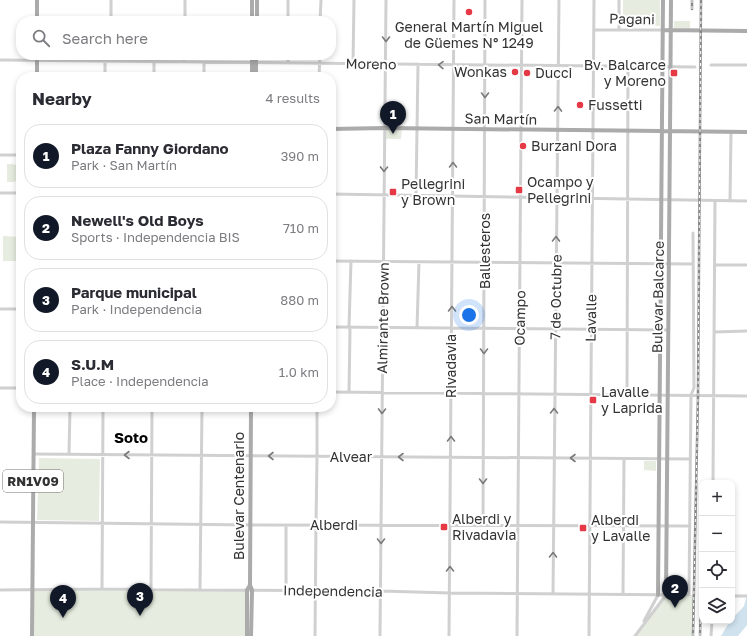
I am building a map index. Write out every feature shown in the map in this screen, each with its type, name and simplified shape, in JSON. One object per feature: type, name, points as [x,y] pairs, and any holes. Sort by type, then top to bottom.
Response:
[{"type":"main road","points":[[37,0],[37,16]]},
{"type":"main road","points":[[252,0],[252,16]]},
{"type":"main road","points":[[257,0],[257,16]]},
{"type":"main road","name":"Bulevar Balcarce","points":[[658,595],[663,0]]},
{"type":"main road","name":"Bulevar Balcarce","points":[[666,595],[671,0]]},
{"type":"main road","name":"Pagani","points":[[662,30],[747,31]]},
{"type":"main road","points":[[253,60],[255,72]]},
{"type":"main road","points":[[253,72],[255,60]]},
{"type":"main road","points":[[37,61],[37,72]]},
{"type":"main road","name":"San Martín","points":[[336,129],[385,128],[747,132]]},
{"type":"main road","name":"RN1V09","points":[[32,636],[34,412]]},
{"type":"main road","name":"Bulevar Centenario","points":[[251,412],[251,636]]},
{"type":"main road","name":"Bulevar Centenario","points":[[247,636],[250,590]]},
{"type":"street","points":[[111,0],[111,16]]},
{"type":"street","points":[[184,16],[185,0]]},
{"type":"street","points":[[288,0],[288,16]]},
{"type":"street","points":[[320,16],[321,0]]},
{"type":"street","points":[[353,64],[354,0]]},
{"type":"street","name":"Almirante Brown","points":[[380,636],[386,0]]},
{"type":"street","name":"Rivadavia","points":[[449,636],[454,0]]},
{"type":"street","name":"Ballesteros","points":[[483,525],[485,0]]},
{"type":"street","name":"Ocampo","points":[[517,636],[522,0]]},
{"type":"street","name":"7 de Octubre","points":[[552,594],[559,0]]},
{"type":"street","name":"Lavalle","points":[[589,636],[594,0]]},
{"type":"street","points":[[619,0],[619,30]]},
{"type":"street","name":"Pagani","points":[[594,30],[662,30]]},
{"type":"street","name":"Moreno","points":[[0,60],[695,67]]},
{"type":"street","points":[[319,72],[320,60]]},
{"type":"street","points":[[105,61],[105,72]]},
{"type":"street","points":[[154,62],[154,72]]},
{"type":"street","points":[[204,62],[204,72]]},
{"type":"street","points":[[416,196],[418,64]]},
{"type":"street","points":[[711,65],[747,65]]},
{"type":"street","points":[[627,395],[628,66]]},
{"type":"street","points":[[730,201],[731,132]]},
{"type":"street","points":[[0,155],[16,155]]},
{"type":"street","points":[[0,193],[16,193]]},
{"type":"street","points":[[336,194],[747,201]]},
{"type":"street","points":[[713,480],[715,201]]},
{"type":"street","points":[[690,526],[691,395],[694,388],[693,233]]},
{"type":"street","points":[[336,261],[693,264]]},
{"type":"street","points":[[349,392],[351,261]]},
{"type":"street","points":[[417,328],[419,262]]},
{"type":"street","points":[[715,265],[747,265]]},
{"type":"street","points":[[0,309],[16,309]]},
{"type":"street","points":[[336,327],[668,330]]},
{"type":"street","points":[[714,332],[747,332]]},
{"type":"street","points":[[0,388],[16,388]]},
{"type":"street","points":[[336,392],[747,396]]},
{"type":"street","points":[[69,454],[70,412]]},
{"type":"street","points":[[102,589],[103,412]]},
{"type":"street","points":[[150,589],[152,412]]},
{"type":"street","points":[[200,590],[202,412]]},
{"type":"street","points":[[315,636],[318,456],[317,412]]},
{"type":"street","name":"Alvear","points":[[34,454],[690,459]]},
{"type":"street","points":[[623,594],[624,458]]},
{"type":"street","name":"Alberdi","points":[[0,522],[250,525],[690,526]]},
{"type":"street","points":[[286,525],[286,590]]},
{"type":"street","name":"Independencia","points":[[0,590],[150,589],[381,591],[450,594],[689,595],[690,526]]},
{"type":"street","points":[[640,630],[658,595]]},
{"type":"street","points":[[635,636],[666,595]]},
{"type":"street","points":[[711,636],[712,624]]},
{"type":"shaded area","points":[[623,0],[660,0],[660,26],[623,25]]},
{"type":"shaded area","points":[[674,21],[690,21],[690,28],[674,28]]},
{"type":"shaded area","points":[[385,128],[402,129],[401,139],[385,139]]},
{"type":"shaded area","points":[[7,164],[16,164],[16,182],[7,182]]},
{"type":"shaded area","points":[[3,236],[16,237],[16,261],[3,261]]},
{"type":"shaded area","points":[[39,458],[100,459],[99,521],[37,520]]},
{"type":"shaded area","points":[[644,461],[656,461],[656,471],[644,470]]},
{"type":"shaded area","points":[[32,589],[247,590],[247,636],[32,636]]},
{"type":"shaded area","points":[[666,595],[694,595],[693,636],[635,636]]},
{"type":"water","points":[[747,594],[747,625],[738,636],[721,636],[728,624],[735,624],[735,616],[744,606]]},
{"type":"railway","points":[[692,0],[692,9]]},
{"type":"railway","points":[[693,636],[698,395],[701,0]]},
{"type":"railway","points":[[700,636],[702,552]]},
{"type":"place","name":"General Martín Miguel de Güemes N° 1249","points":[[469,12]]},
{"type":"place","name":"Wonkas","points":[[515,72]]},
{"type":"place","name":"Ducci","points":[[527,73]]},
{"type":"place","name":"Bv. Balcarce y Moreno","points":[[674,73]]},
{"type":"place","name":"Fussetti","points":[[580,105]]},
{"type":"place","name":"Plaza Fanny Giordano","points":[[393,134]]},
{"type":"place","name":"Burzani Dora","points":[[523,146]]},
{"type":"place","name":"Ocampo y Pellegrini","points":[[519,190]]},
{"type":"place","name":"Pellegrini y Brown","points":[[393,192]]},
{"type":"place","name":"Lavalle y Laprida","points":[[593,400]]},
{"type":"place","name":"Alberdi y Rivadavia","points":[[444,527]]},
{"type":"place","name":"Alberdi y Lavalle","points":[[583,528]]},
{"type":"place","name":"Newell's Old Boys","points":[[675,608]]},
{"type":"place","name":"Parque municipal","points":[[140,616]]},
{"type":"place","name":"S.U.M","points":[[63,618]]},
{"type":"district","name":"Soto","points":[[131,438]]}]
